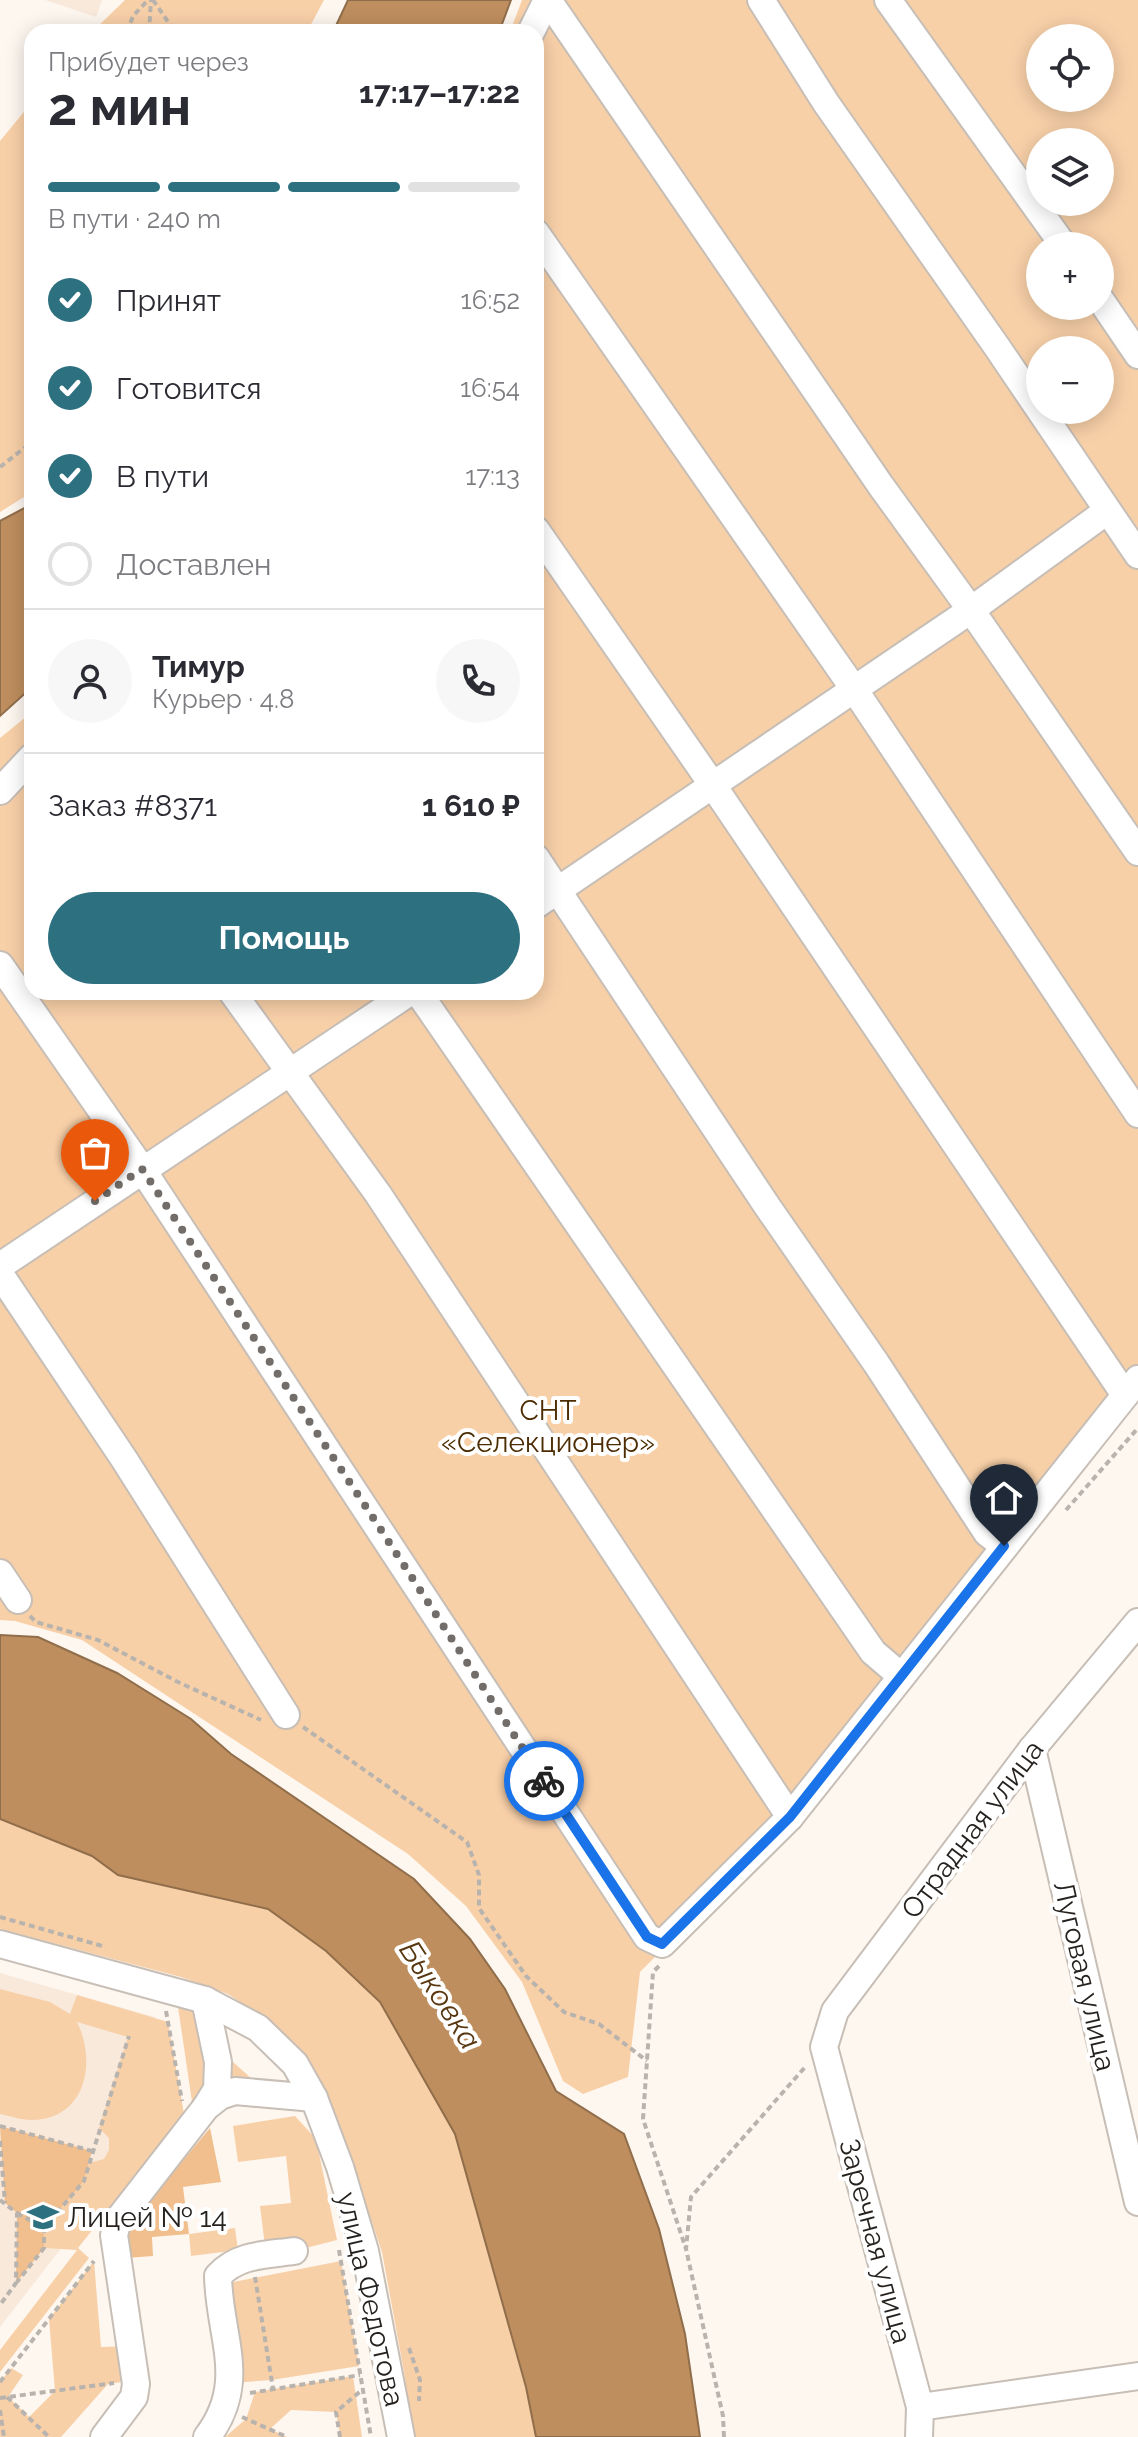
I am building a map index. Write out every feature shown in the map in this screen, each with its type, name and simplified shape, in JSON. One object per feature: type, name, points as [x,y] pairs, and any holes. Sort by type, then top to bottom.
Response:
[{"type":"street","points":[[535,24],[548,0],[881,486],[1138,852]]},
{"type":"street","points":[[761,0],[826,103],[1138,555]]},
{"type":"street","points":[[888,0],[1054,232]]},
{"type":"street","points":[[544,244],[854,689],[1138,1114]]},
{"type":"street","points":[[1114,320],[1138,355]]},
{"type":"street","points":[[544,900],[971,610],[1107,511]]},
{"type":"street","points":[[24,1000],[142,1169],[647,1937],[662,1944],[790,1817],[1131,1387],[544,542]]},
{"type":"street","points":[[0,791],[24,766]]},
{"type":"street","points":[[544,869],[987,1533],[1004,1546]]},
{"type":"street","points":[[0,965],[24,999]]},
{"type":"street","points":[[238,1000],[378,1194],[790,1817]]},
{"type":"street","points":[[0,1266],[398,1000]]},
{"type":"street","points":[[424,1000],[873,1652],[901,1676]]},
{"type":"street","points":[[0,1274],[124,1459],[286,1715]]},
{"type":"street","points":[[0,1573],[18,1600]]},
{"type":"street","name":"Отрадная улица","points":[[824,2047],[835,2011],[1032,1749],[1138,1622]]},
{"type":"street","name":"Луговая улица","points":[[1032,1749],[1138,2202]]},
{"type":"street","name":"улица Федотова","points":[[0,1944],[205,2000],[236,2014],[278,2045],[295,2064],[314,2098],[340,2167],[365,2251],[401,2437]]},
{"type":"street","points":[[104,2437],[134,2397],[136,2380],[114,2235],[118,2220],[217,2089],[218,2062],[205,2000]]},
{"type":"street","name":"Заречная улица","points":[[824,2047],[920,2407],[919,2437]]},
{"type":"street","points":[[206,2107],[220,2096],[235,2091],[314,2098]]},
{"type":"street","points":[[207,2437],[226,2403],[231,2383],[218,2276],[234,2263],[251,2257],[294,2251]]},
{"type":"street","points":[[920,2407],[1138,2376]]},
{"type":"path","points":[[130,24],[133,16],[150,0]]},
{"type":"path","points":[[149,24],[150,0]]},
{"type":"path","points":[[150,0],[169,24]]},
{"type":"path","points":[[0,467],[24,448]]},
{"type":"path","points":[[1065,1511],[1138,1428]]},
{"type":"path","points":[[18,1600],[36,1622],[98,1640],[178,1682],[269,1724],[286,1715],[467,1842],[479,1875],[479,1908],[526,1976],[564,2012],[599,2024],[647,2061]]},
{"type":"path","points":[[662,1963],[653,1972],[643,2119],[686,2249],[723,2416],[724,2437]]},
{"type":"path","points":[[165,2004],[187,2131]]},
{"type":"path","points":[[0,2305],[44,2248],[44,2228],[84,2181],[129,2036]]},
{"type":"path","points":[[686,2249],[691,2197],[824,2047]]},
{"type":"path","points":[[0,2126],[92,2151]]},
{"type":"path","points":[[0,2141],[2,2202],[44,2228]]},
{"type":"path","points":[[16,2283],[17,2213]]},
{"type":"path","points":[[0,2382],[114,2235]]},
{"type":"path","points":[[337,2240],[371,2437]]},
{"type":"path","points":[[251,2257],[273,2389]]},
{"type":"path","points":[[226,2403],[273,2389],[360,2375]]},
{"type":"path","points":[[0,2398],[136,2380]]},
{"type":"path","points":[[340,2437],[336,2412],[363,2389]]},
{"type":"path","points":[[7,2397],[49,2437]]},
{"type":"path","points":[[226,2403],[287,2437]]},
{"type":"path","points":[[0,2410],[4,2437]]},
{"type":"shaded area","points":[[45,0],[102,0],[96,17]]},
{"type":"shaded area","name":"Лицей № 14","points":[[0,1973],[155,2017],[170,2108],[0,2327]]},
{"type":"shaded area","points":[[0,2126],[92,2151],[84,2181],[44,2228],[44,2248],[16,2283],[17,2213],[5,2203]]},
{"type":"shaded area","points":[[210,2128],[221,2182],[183,2187],[189,2234],[152,2237],[153,2256],[126,2258],[124,2242],[129,2225]]},
{"type":"green space","points":[[125,0],[324,0],[311,24],[100,24]]},
{"type":"green space","name":"СНТ «Селекционер»","points":[[522,0],[1138,0],[1138,1383],[785,1827],[640,1972],[628,2077],[583,2094],[563,2081],[522,1982],[466,1906],[408,1854],[82,1640],[15,1621],[0,1620],[0,738],[24,718],[24,1000],[544,1000],[544,24],[513,24]]},
{"type":"green space","points":[[24,112],[24,497],[0,512],[0,141]]},
{"type":"green space","points":[[0,1819],[92,1856],[118,1875],[268,1909],[326,1951],[380,2002],[455,2134],[526,2387],[536,2437],[412,2437],[404,2372],[382,2252],[337,2119],[313,2073],[293,2044],[272,2023],[228,1994],[181,1977],[0,1929]]},
{"type":"green space","points":[[0,1989],[50,2002],[70,2014],[77,1995],[168,2022],[187,2131],[168,2135],[78,2248],[89,2258],[0,2372],[0,2350],[77,2250],[44,2248],[44,2228],[84,2181],[89,2163],[104,2159],[109,2150],[109,2138],[99,2128],[128,2037],[77,2022],[86,2054],[86,2071],[75,2100],[50,2117],[27,2120],[0,2114]]},
{"type":"green space","points":[[178,2007],[209,2017],[215,2046],[270,2095],[235,2091],[195,2122]]},
{"type":"green space","points":[[295,2116],[316,2139],[337,2240],[266,2255],[260,2206],[291,2203],[286,2156],[238,2162],[233,2126]]},
{"type":"green space","points":[[235,2228],[238,2250],[191,2256],[189,2234]]},
{"type":"green space","points":[[94,2261],[101,2347],[130,2346],[136,2380],[108,2384],[61,2437],[0,2437],[0,2382],[11,2368],[23,2375],[8,2397],[29,2417],[55,2391],[49,2319]]},
{"type":"green space","points":[[341,2261],[359,2366],[272,2380],[231,2383],[218,2285]]},
{"type":"green space","points":[[353,2376],[362,2437],[340,2437],[336,2412],[291,2410],[270,2429],[287,2437],[225,2437],[246,2419],[255,2392]]},
{"type":"water","points":[[348,0],[511,0],[502,24],[337,24]]},
{"type":"water","points":[[24,508],[24,694],[0,716],[0,521]]},
{"type":"water","name":"Быковка","points":[[0,1635],[38,1637],[117,1673],[191,1719],[231,1754],[414,1879],[470,1939],[505,1989],[556,2091],[624,2134],[659,2229],[685,2334],[700,2437],[536,2437],[526,2387],[455,2134],[380,2002],[326,1951],[268,1909],[118,1875],[92,1856],[0,1819]]},
{"type":"way so far","points":[[95,1201],[142,1169],[544,1781]]},
{"type":"place","name":"Лицей № 14","points":[[43,2217]]},
{"type":"route","points":[[544,1781],[647,1937],[662,1944],[790,1817],[1004,1546]]}]
